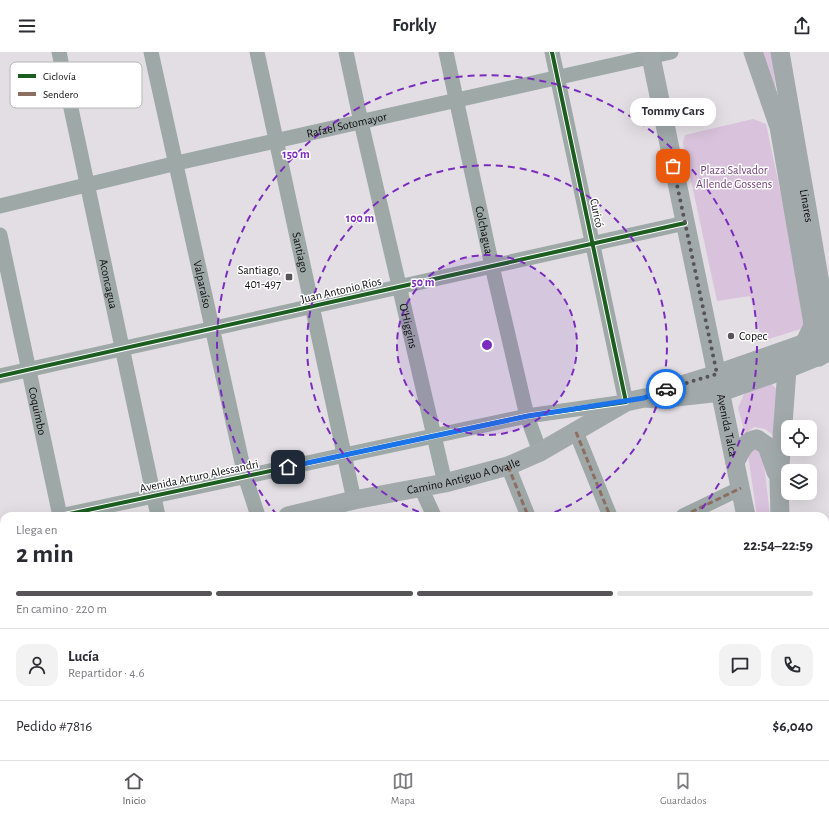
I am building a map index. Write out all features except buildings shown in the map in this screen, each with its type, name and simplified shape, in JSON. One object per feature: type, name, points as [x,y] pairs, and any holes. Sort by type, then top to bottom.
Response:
[{"type":"main road","name":"Linares","points":[[752,52],[779,127],[813,326],[805,342]]},
{"type":"main road","name":"Linares","points":[[780,52],[829,335]]},
{"type":"main road","name":"Avenida Talca","points":[[650,54],[745,512]]},
{"type":"main road","name":"Avenida Arturo Alessandri","points":[[635,400],[656,392],[717,374],[805,342],[829,335]]},
{"type":"main road","points":[[824,354],[829,335]]},
{"type":"main road","name":"Avenida Arturo Alessandri","points":[[635,400],[720,392],[787,369],[824,354]]},
{"type":"main road","points":[[780,512],[779,479],[787,369]]},
{"type":"main road","name":"Camino Antiguo A Ovalle","points":[[304,512],[354,500],[445,483],[508,466],[540,452],[635,400]]},
{"type":"main road","points":[[735,462],[748,442],[757,439],[767,446],[779,479]]},
{"type":"street","name":"Aconcagua","points":[[59,52],[61,62]]},
{"type":"street","name":"Valparaíso","points":[[151,52],[177,163],[245,476],[257,512]]},
{"type":"street","name":"Santiago","points":[[257,52],[354,500]]},
{"type":"street","name":"O'Higgins","points":[[346,52],[399,287],[436,436],[445,483]]},
{"type":"street","name":"Colchagua","points":[[446,52],[492,266],[528,416],[540,452]]},
{"type":"street","name":"Curicó","points":[[552,52],[593,244],[635,400]]},
{"type":"street","name":"Rafael Sotomayor","points":[[0,206],[177,163],[558,78],[650,54],[671,52]]},
{"type":"street","name":"Aconcagua","points":[[71,108],[157,512]]},
{"type":"street","name":"Juan Antonio Ríos","points":[[0,376],[685,223]]},
{"type":"street","name":"Coquimbo","points":[[0,235],[59,512]]},
{"type":"street","name":"Avenida Arturo Alessandri","points":[[79,512],[528,416],[635,400]]},
{"type":"street","points":[[576,432],[608,512]]},
{"type":"street","points":[[508,466],[526,512]]},
{"type":"street","points":[[421,488],[432,512]]},
{"type":"street","points":[[691,512],[740,488]]},
{"type":"green space","points":[[761,52],[772,52],[777,101]]},
{"type":"green space","name":"Plaza Salvador Allende Gossens","points":[[753,119],[766,124],[808,322],[804,328],[762,341],[750,296],[717,301],[683,143],[685,135]]},
{"type":"green space","points":[[771,383],[778,391],[776,437],[765,429],[754,427],[745,434],[738,408],[744,394]]},
{"type":"green space","points":[[754,447],[763,455],[770,512],[756,512],[748,455]]},
{"type":"marked path","points":[[576,432],[608,512]]},
{"type":"marked path","points":[[508,466],[526,512]]},
{"type":"marked path","points":[[691,512],[741,488]]},
{"type":"cycle path","points":[[79,512],[527,416],[626,402],[552,52]]},
{"type":"cycle path","points":[[0,376],[685,223]]},
{"type":"way so far","points":[[666,389],[717,374],[673,166]]},
{"type":"place","name":"Tommy Cars","points":[[673,166]]},
{"type":"place","name":"Santiago, 401-497","points":[[289,277]]},
{"type":"place","name":"Copec","points":[[731,336]]},
{"type":"route","points":[[288,467],[528,416],[626,402],[644,398],[666,389]]}]
